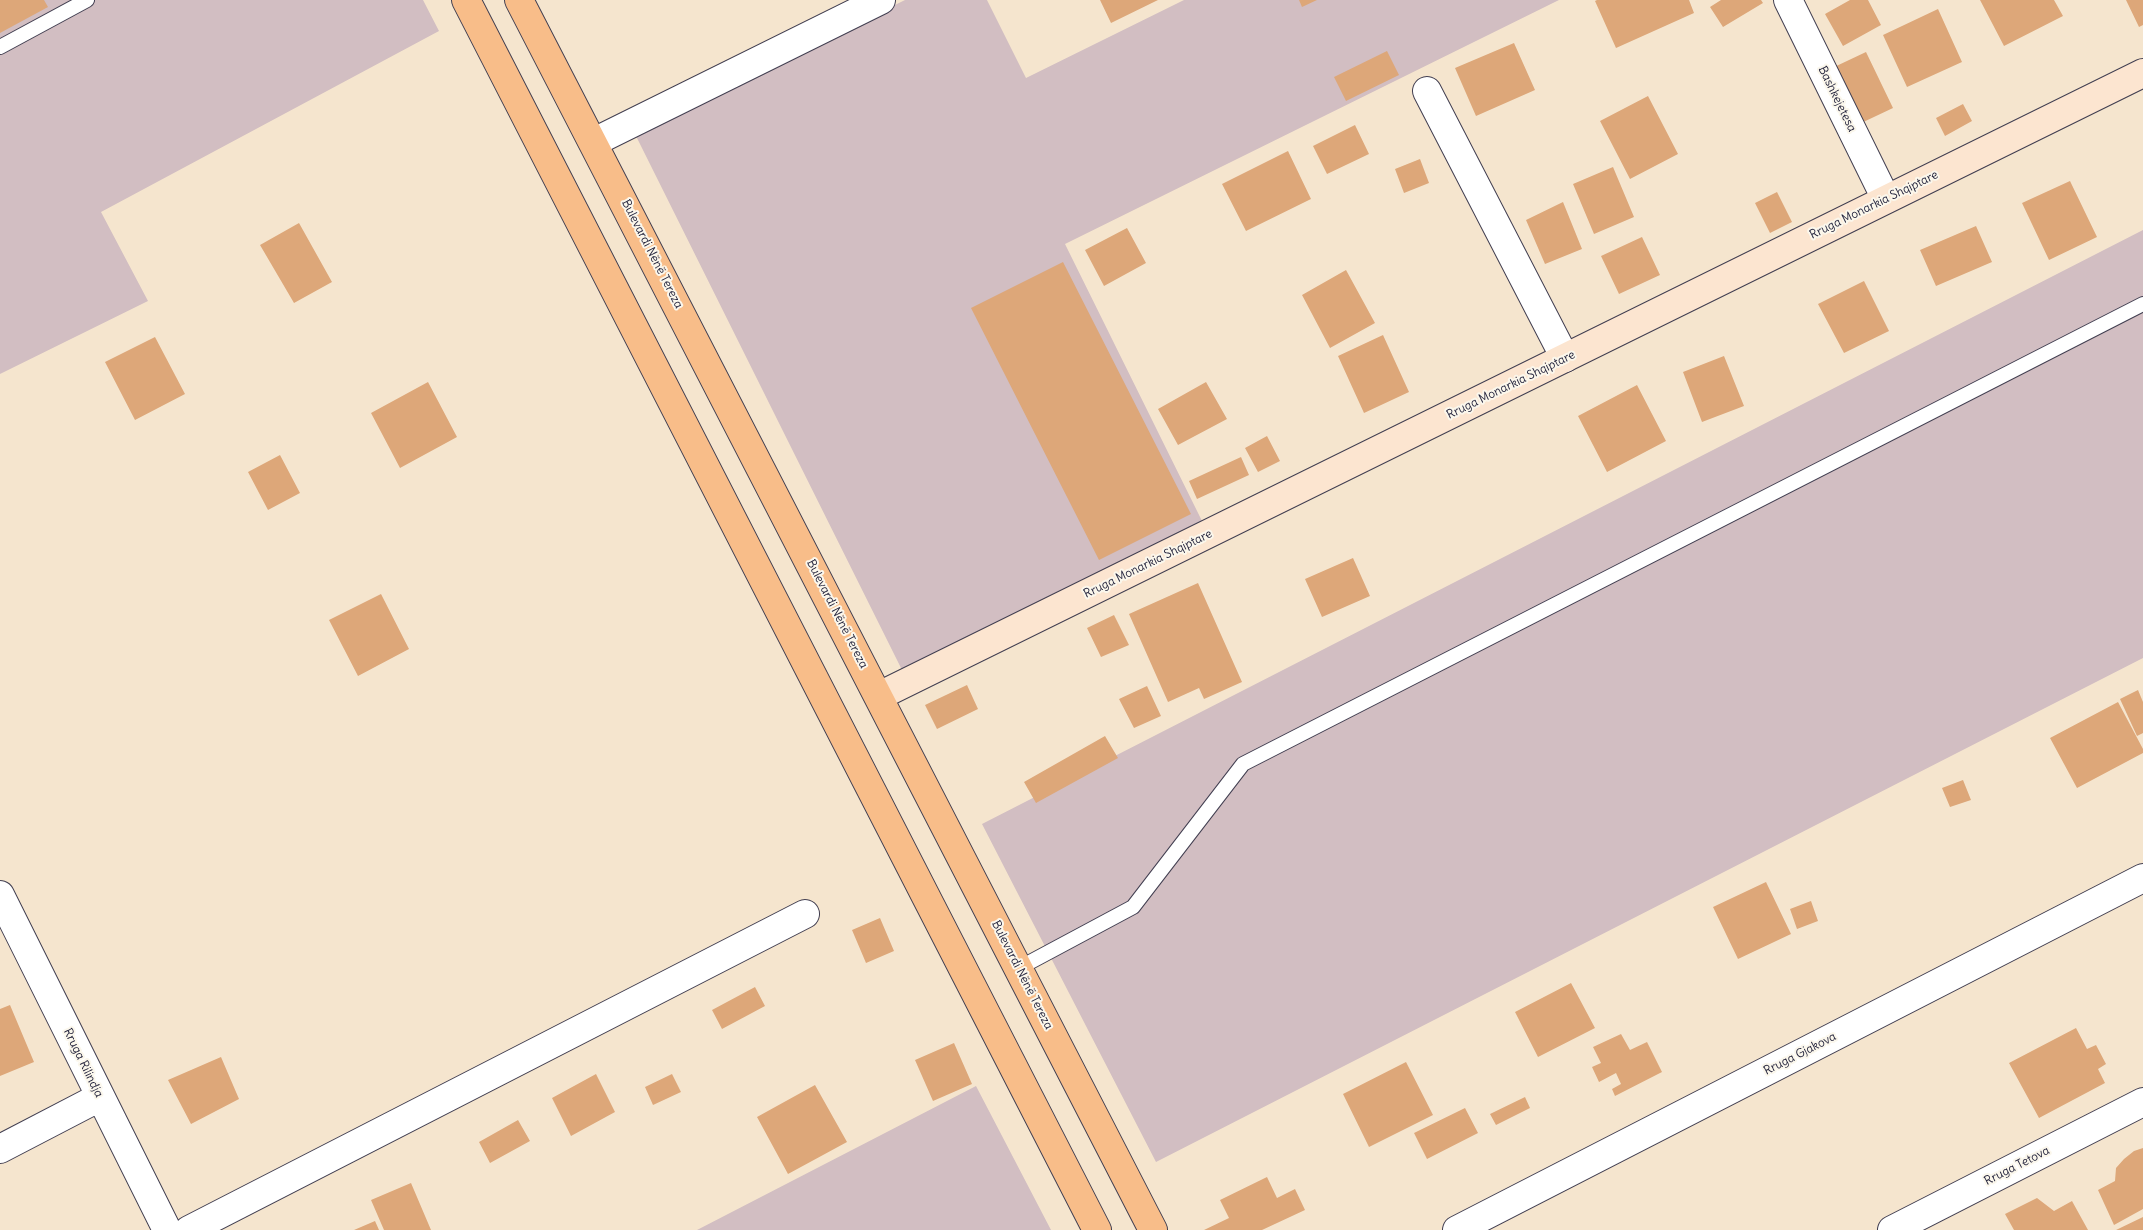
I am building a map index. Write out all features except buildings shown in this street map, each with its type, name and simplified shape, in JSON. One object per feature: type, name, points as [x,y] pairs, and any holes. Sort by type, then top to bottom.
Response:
[{"type":"main road","points":[[466,0],[1097,1230]]},
{"type":"main road","name":"Bulevardi Nënë Tereza","points":[[519,0],[594,142],[1153,1230]]},
{"type":"street","points":[[594,142],[881,0]]},
{"type":"street","name":"Bashkejetesa","points":[[1788,0],[1886,199]]},
{"type":"street","name":"Rruga Monarkia Shqiptare","points":[[879,696],[2143,73]]},
{"type":"street","points":[[1427,91],[1565,358]]},
{"type":"street","name":"Rruga Gjakova","points":[[1457,1230],[2143,878]]},
{"type":"street","name":"Rruga Rilindja","points":[[0,895],[167,1230]]},
{"type":"street","points":[[188,1230],[805,914]]},
{"type":"street","points":[[0,1148],[100,1097]]},
{"type":"street","name":"Rruga Tetova","points":[[1892,1230],[2143,1102]]},
{"type":"lane","points":[[0,46],[87,0]]},
{"type":"lane","points":[[1019,968],[1133,907],[1244,764],[2143,304]]},
{"type":"shaded area","points":[[0,0],[423,0],[439,31],[101,212],[148,301],[0,374]]},
{"type":"shaded area","points":[[905,0],[987,0],[1026,78],[1184,0],[1559,0],[1065,244],[1202,521],[902,670],[635,134]]},
{"type":"shaded area","points":[[2143,230],[2143,658],[1156,1162],[982,824]]},
{"type":"shaded area","points":[[976,1086],[1051,1230],[697,1230]]}]
